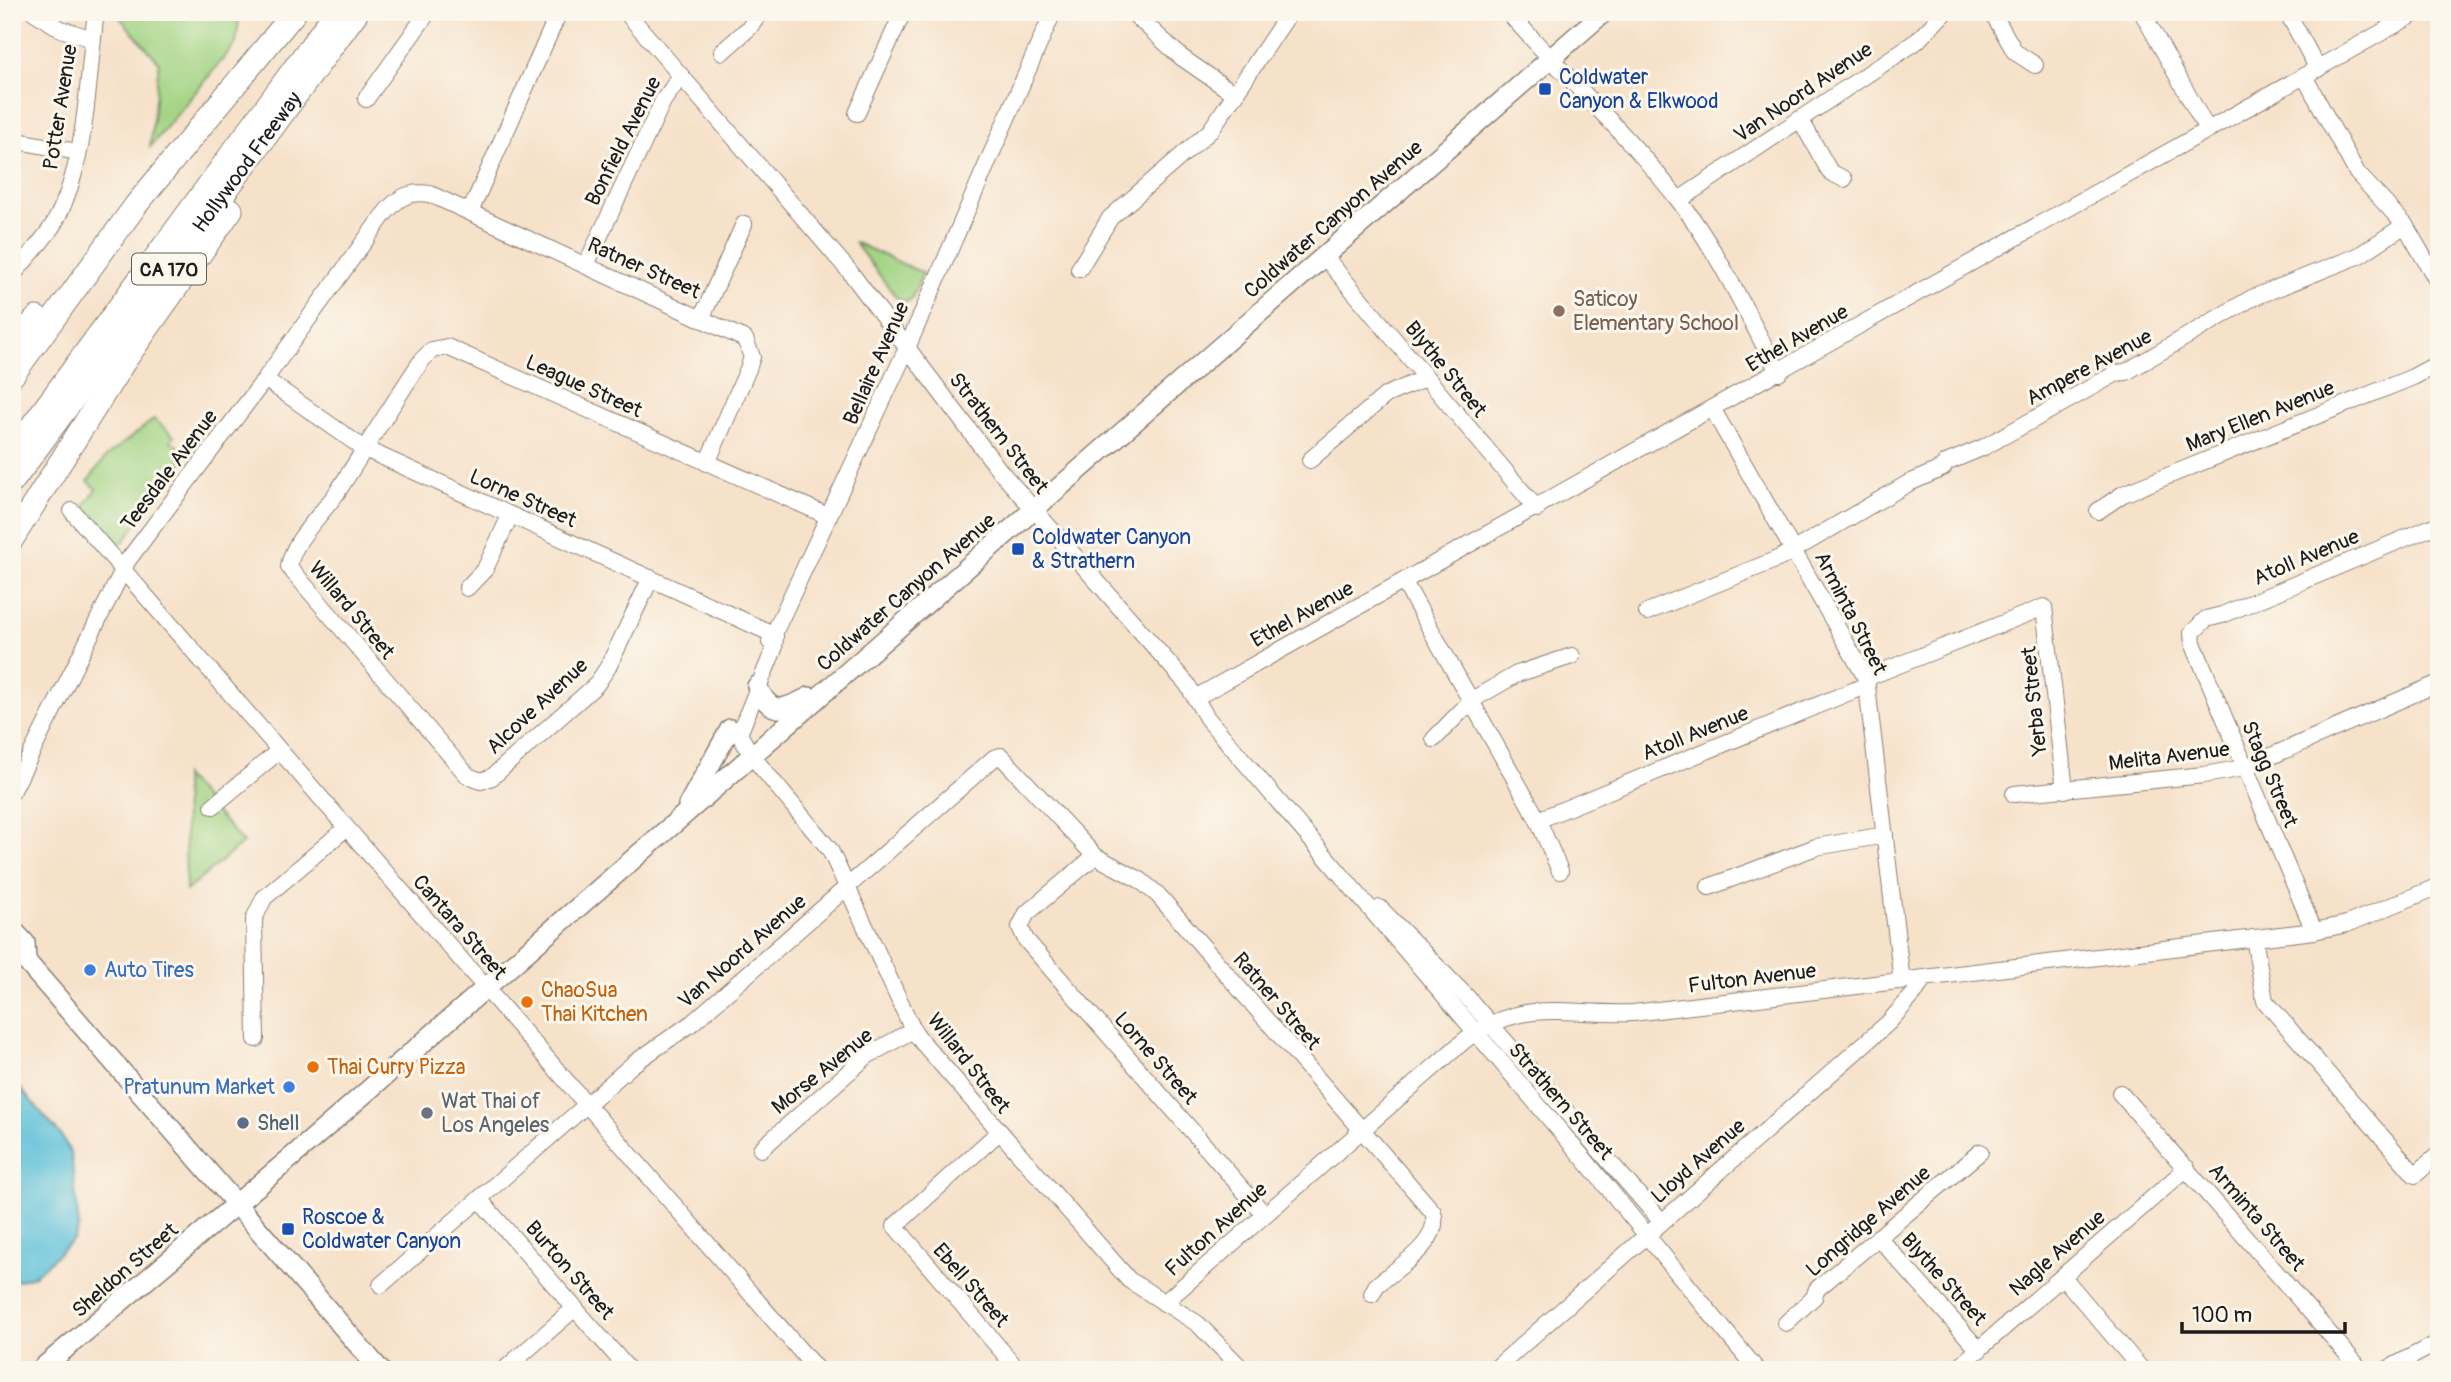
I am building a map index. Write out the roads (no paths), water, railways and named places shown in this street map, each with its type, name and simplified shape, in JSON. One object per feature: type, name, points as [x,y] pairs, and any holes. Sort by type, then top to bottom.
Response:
[{"type":"highway","points":[[12,346],[136,205],[295,12]]},
{"type":"highway","name":"Hollywood Freeway","points":[[12,430],[319,12]]},
{"type":"highway","points":[[12,453],[337,12]]},
{"type":"highway","points":[[12,468],[346,12]]},
{"type":"highway","name":"Hollywood Freeway","points":[[12,482],[357,12]]},
{"type":"highway","points":[[12,539],[123,363],[313,95],[325,56]]},
{"type":"highway","points":[[12,376],[136,205]]},
{"type":"main road","name":"Coldwater Canyon Avenue","points":[[237,1204],[1604,12]]},
{"type":"main road","points":[[757,685],[768,705],[786,708],[832,686]]},
{"type":"main road","points":[[682,817],[730,729]]},
{"type":"main road","points":[[12,929],[25,943],[19,958],[380,1370]]},
{"type":"main road","name":"Sheldon Street","points":[[40,1370],[237,1204]]},
{"type":"street","points":[[34,12],[61,29],[93,40]]},
{"type":"street","name":"Potter Avenue","points":[[12,276],[55,221],[78,152],[96,12]]},
{"type":"street","points":[[366,99],[428,12]]},
{"type":"street","points":[[470,212],[559,12]]},
{"type":"street","name":"Strathern Street","points":[[626,12],[819,234],[1033,510],[1187,684],[1207,718],[1760,1370]]},
{"type":"street","points":[[722,52],[749,29],[761,12]]},
{"type":"street","points":[[857,113],[903,12]]},
{"type":"street","name":"Bellaire Avenue","points":[[730,729],[907,348],[1053,12]]},
{"type":"street","points":[[1132,12],[1181,57],[1236,95]]},
{"type":"street","points":[[1079,269],[1110,218],[1210,131],[1290,12]]},
{"type":"street","points":[[1507,12],[1679,200],[1780,373]]},
{"type":"street","name":"Van Noord Avenue","points":[[1679,200],[1917,41],[1945,12]]},
{"type":"street","points":[[1992,12],[2015,52],[2035,65]]},
{"type":"street","points":[[2142,12],[2208,131]]},
{"type":"street","points":[[2287,12],[2357,173],[2405,225],[2439,284]]},
{"type":"street","name":"Ethel Avenue","points":[[1195,698],[1780,373],[2418,12]]},
{"type":"street","name":"Bonfield Avenue","points":[[586,265],[663,101],[681,76]]},
{"type":"street","points":[[1800,119],[1830,172],[1844,179]]},
{"type":"street","points":[[12,140],[78,152]]},
{"type":"street","name":"Ratner Street","points":[[399,198],[420,192],[430,194],[745,339],[752,357],[707,463]]},
{"type":"street","name":"Teesdale Avenue","points":[[12,792],[123,570],[382,217],[399,198]]},
{"type":"street","points":[[702,317],[744,224]]},
{"type":"street","name":"Ampere Avenue","points":[[1794,549],[1907,484],[1943,468],[1945,463],[1984,447],[2117,373],[2126,372],[2252,298],[2358,256],[2405,225]]},
{"type":"street","name":"Blythe Street","points":[[1324,256],[1536,509]]},
{"type":"street","name":"League Street","points":[[363,447],[422,360],[432,350],[447,347],[828,516]]},
{"type":"street","name":"Mary Ellen Avenue","points":[[2098,510],[2123,494],[2413,377],[2439,363]]},
{"type":"street","points":[[1310,460],[1386,395],[1426,378]]},
{"type":"street","name":"Lorne Street","points":[[265,379],[363,447],[775,635]]},
{"type":"street","name":"Arminta Street","points":[[1713,410],[1794,549],[1866,682],[1902,982]]},
{"type":"street","name":"Willard Street","points":[[363,447],[337,492],[291,552],[289,567],[468,776],[481,781]]},
{"type":"street","name":"Cantara Street","points":[[72,511],[817,1370]]},
{"type":"street","points":[[467,588],[485,569],[510,516]]},
{"type":"street","name":"Atoll Avenue","points":[[2192,633],[2206,619],[2222,615],[2439,524]]},
{"type":"street","points":[[1647,612],[1780,558],[1794,549]]},
{"type":"street","name":"Alcove Avenue","points":[[481,781],[492,777],[596,685],[608,667],[650,578]]},
{"type":"street","points":[[1404,583],[1538,820],[1560,871]]},
{"type":"street","name":"Atoll Avenue","points":[[1538,820],[2044,607]]},
{"type":"street","name":"Yerba Street","points":[[2044,607],[2065,790]]},
{"type":"street","name":"Stagg Street","points":[[2192,633],[2193,643],[2244,768],[2314,931]]},
{"type":"street","points":[[757,685],[774,649],[775,635]]},
{"type":"street","points":[[1434,739],[1472,700],[1517,674],[1572,656]]},
{"type":"street","name":"Melita Avenue","points":[[2014,794],[2244,768],[2439,683]]},
{"type":"street","name":"Willard Street","points":[[757,685],[739,734],[752,756],[819,835],[914,1030],[998,1133],[1129,1280],[1198,1324],[1243,1370]]},
{"type":"street","points":[[730,729],[737,746],[752,756]]},
{"type":"street","points":[[213,806],[279,751]]},
{"type":"street","name":"Ratner Street","points":[[1001,756],[1095,856],[1140,880],[1158,895],[1433,1212],[1437,1223],[1432,1236],[1376,1286],[1372,1294]]},
{"type":"street","name":"Van Noord Avenue","points":[[381,1285],[634,1064],[692,1023],[994,758],[1001,756]]},
{"type":"street","points":[[256,1039],[254,919],[257,907],[346,828]]},
{"type":"street","points":[[1709,887],[1816,846],[1885,835]]},
{"type":"street","name":"Lorne Street","points":[[1095,856],[1027,914],[1020,927],[1026,940],[1264,1214]]},
{"type":"street","name":"Strathern Street","points":[[1344,877],[1401,926],[1661,1221]]},
{"type":"street","name":"Fulton Avenue","points":[[1164,1303],[1474,1033],[1517,1013],[1538,1009],[1633,1013],[2314,931],[2347,924],[2439,886]]},
{"type":"street","points":[[2254,938],[2265,1001],[2415,1175],[2439,1154]]},
{"type":"street","name":"Lloyd Avenue","points":[[1494,1370],[1888,1023],[1914,994],[1923,979]]},
{"type":"street","name":"Morse Avenue","points":[[761,1149],[867,1056],[914,1030]]},
{"type":"street","name":"Arminta Street","points":[[2120,1093],[2361,1370]]},
{"type":"street","name":"Ebell Street","points":[[998,1133],[898,1219],[895,1226],[1018,1370]]},
{"type":"street","name":"Longridge Avenue","points":[[1786,1323],[1814,1297],[1817,1289],[1980,1152]]},
{"type":"street","name":"Nagle Avenue","points":[[1955,1370],[2187,1168]]},
{"type":"street","name":"Burton Street","points":[[479,1199],[629,1370]]},
{"type":"street","name":"Blythe Street","points":[[1878,1237],[1979,1350]]},
{"type":"street","points":[[2063,1276],[2142,1370]]},
{"type":"street","points":[[504,1370],[575,1308]]},
{"type":"street","points":[[2386,1370],[2439,1342]]},
{"type":"water","points":[[12,1079],[61,1135],[71,1154],[79,1226],[74,1239],[34,1276],[12,1282]]},
{"type":"place","name":"Coldwater Canyon & Elkwood","points":[[1545,89]]},
{"type":"place","name":"Saticoy Elementary School","points":[[1559,311]]},
{"type":"place","name":"Coldwater Canyon & Strathern","points":[[1018,549]]},
{"type":"place","name":"Auto Tires","points":[[90,970]]},
{"type":"place","name":"ChaoSua Thai Kitchen","points":[[527,1002]]},
{"type":"place","name":"Thai Curry Pizza","points":[[313,1067]]},
{"type":"place","name":"Pratunum Market","points":[[289,1087]]},
{"type":"place","name":"Wat Thai of Los Angeles","points":[[427,1113]]},
{"type":"place","name":"Shell","points":[[243,1123]]},
{"type":"place","name":"Roscoe & Coldwater Canyon","points":[[288,1229]]}]
